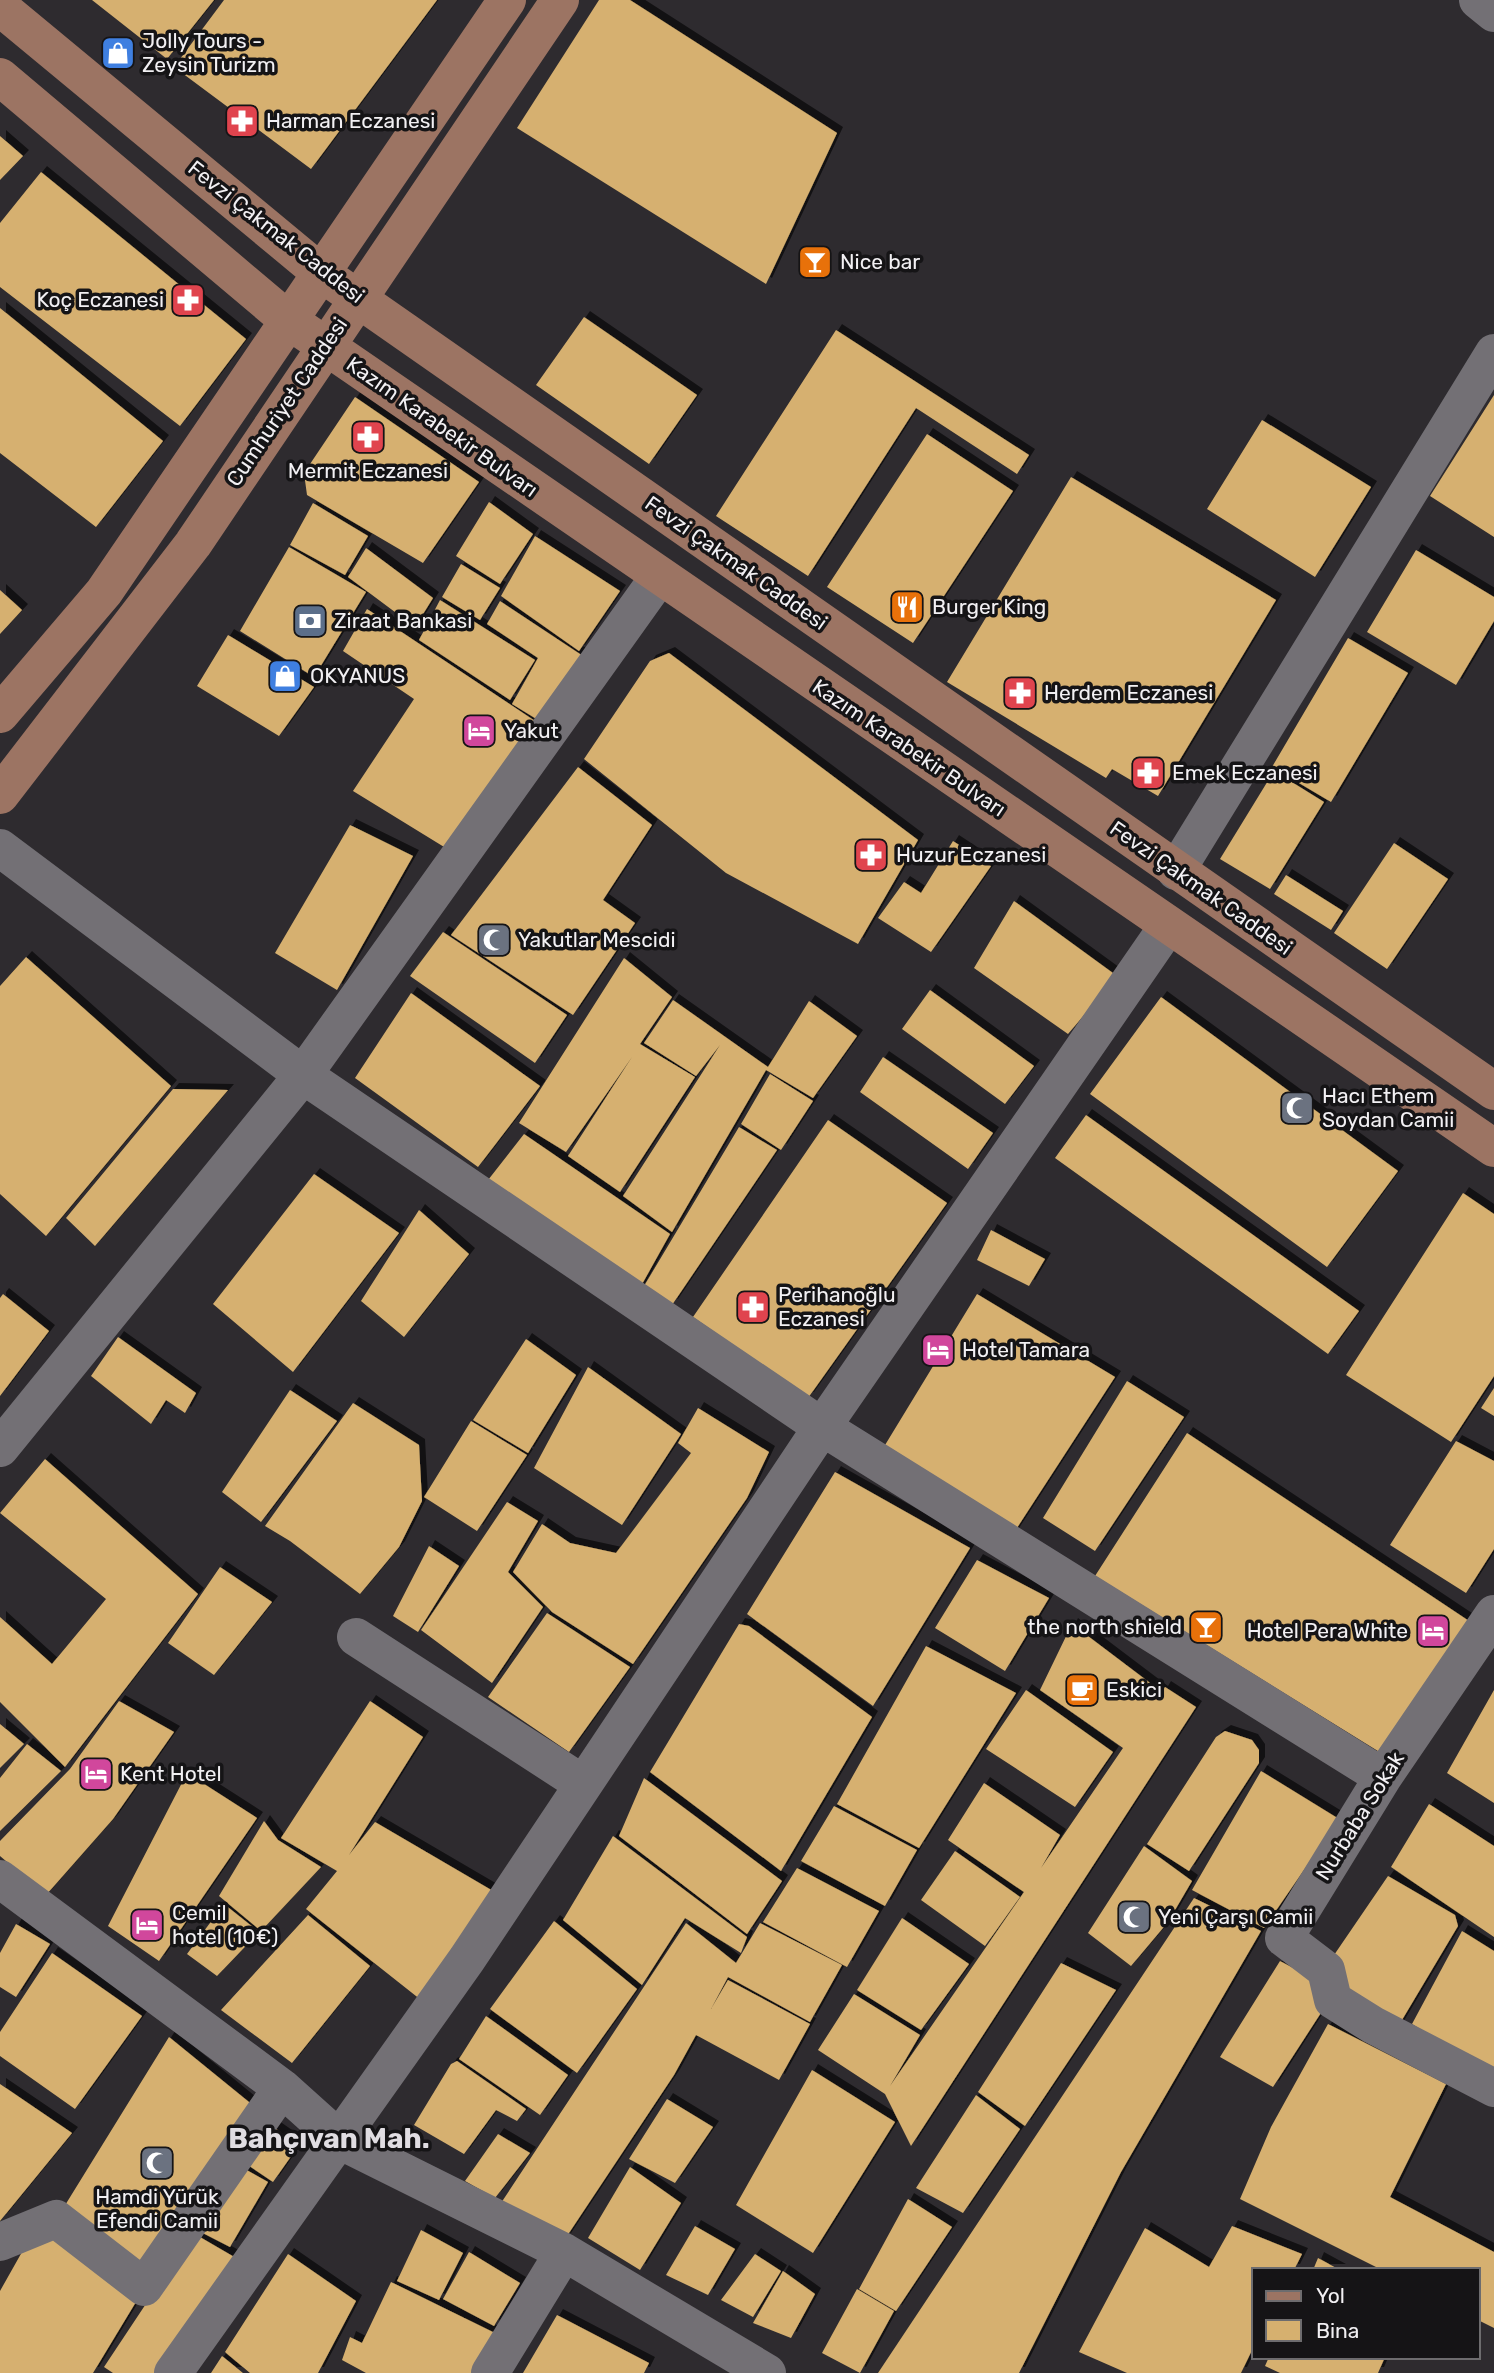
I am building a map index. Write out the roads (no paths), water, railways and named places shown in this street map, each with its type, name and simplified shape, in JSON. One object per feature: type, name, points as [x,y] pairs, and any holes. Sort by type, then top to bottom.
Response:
[{"type":"main road","points":[[0,714],[104,592],[507,0]]},
{"type":"main road","name":"Cumhuriyet Caddesi","points":[[0,795],[193,544],[357,297],[560,0]]},
{"type":"main road","name":"Fevzi Çakmak Caddesi","points":[[0,8],[321,272],[1494,1091]]},
{"type":"main road","points":[[0,78],[288,320],[326,346]]},
{"type":"main road","name":"Kazım Karabekir Bulvarı","points":[[326,346],[1494,1148]]},
{"type":"street","points":[[1478,0],[1494,13]]},
{"type":"street","points":[[1176,871],[1494,353]]},
{"type":"street","points":[[0,1448],[303,1075],[659,577]]},
{"type":"street","points":[[0,848],[303,1075],[821,1427],[1383,1777]]},
{"type":"street","points":[[173,2373],[341,2141],[821,1427],[1168,926]]},
{"type":"street","name":"Nurbaba Sokak","points":[[1491,1628],[1383,1777],[1284,1938],[1326,1970],[1333,2000],[1373,2025],[1494,2088]]},
{"type":"street","points":[[356,1637],[583,1784]]},
{"type":"street","points":[[0,1879],[282,2088],[341,2141],[564,2252],[767,2373]]},
{"type":"street","points":[[0,2242],[56,2219],[144,2287],[282,2088]]},
{"type":"street","points":[[490,2373],[564,2252]]},
{"type":"place","name":"Jolly Tours - Zeysin Turizm","points":[[118,53]]},
{"type":"place","name":"Harman Eczanesi","points":[[242,121]]},
{"type":"place","name":"Nice bar","points":[[815,262]]},
{"type":"place","name":"Koç Eczanesi","points":[[188,300]]},
{"type":"place","name":"Mermit Eczanesi","points":[[368,437]]},
{"type":"place","name":"Burger King","points":[[907,607]]},
{"type":"place","name":"Ziraat Bankasi","points":[[310,621]]},
{"type":"place","name":"OKYANUS","points":[[285,676]]},
{"type":"place","name":"Herdem Eczanesi","points":[[1020,693]]},
{"type":"place","name":"Yakut","points":[[479,731]]},
{"type":"place","name":"Emek Eczanesi","points":[[1148,773]]},
{"type":"place","name":"Huzur Eczanesi","points":[[871,855]]},
{"type":"place","name":"Yakutlar Mescidi","points":[[494,940]]},
{"type":"place","name":"Hacı Ethem Soydan Camii","points":[[1297,1108]]},
{"type":"place","name":"Perihanoğlu Eczanesi","points":[[753,1307]]},
{"type":"place","name":"Hotel Tamara","points":[[938,1350]]},
{"type":"place","name":"the north shield","points":[[1206,1627]]},
{"type":"place","name":"Hotel Pera White","points":[[1433,1631]]},
{"type":"place","name":"Eskici","points":[[1082,1690]]},
{"type":"place","name":"Kent Hotel","points":[[96,1774]]},
{"type":"place","name":"Yeni Çarşı Camii","points":[[1134,1917]]},
{"type":"place","name":"Cemil hotel (10€)","points":[[147,1925]]},
{"type":"place","name":"Hamdi Yürük Efendi Camii","points":[[157,2163]]},
{"type":"district","name":"Bahçıvan Mah.","points":[[329,2138]]}]
